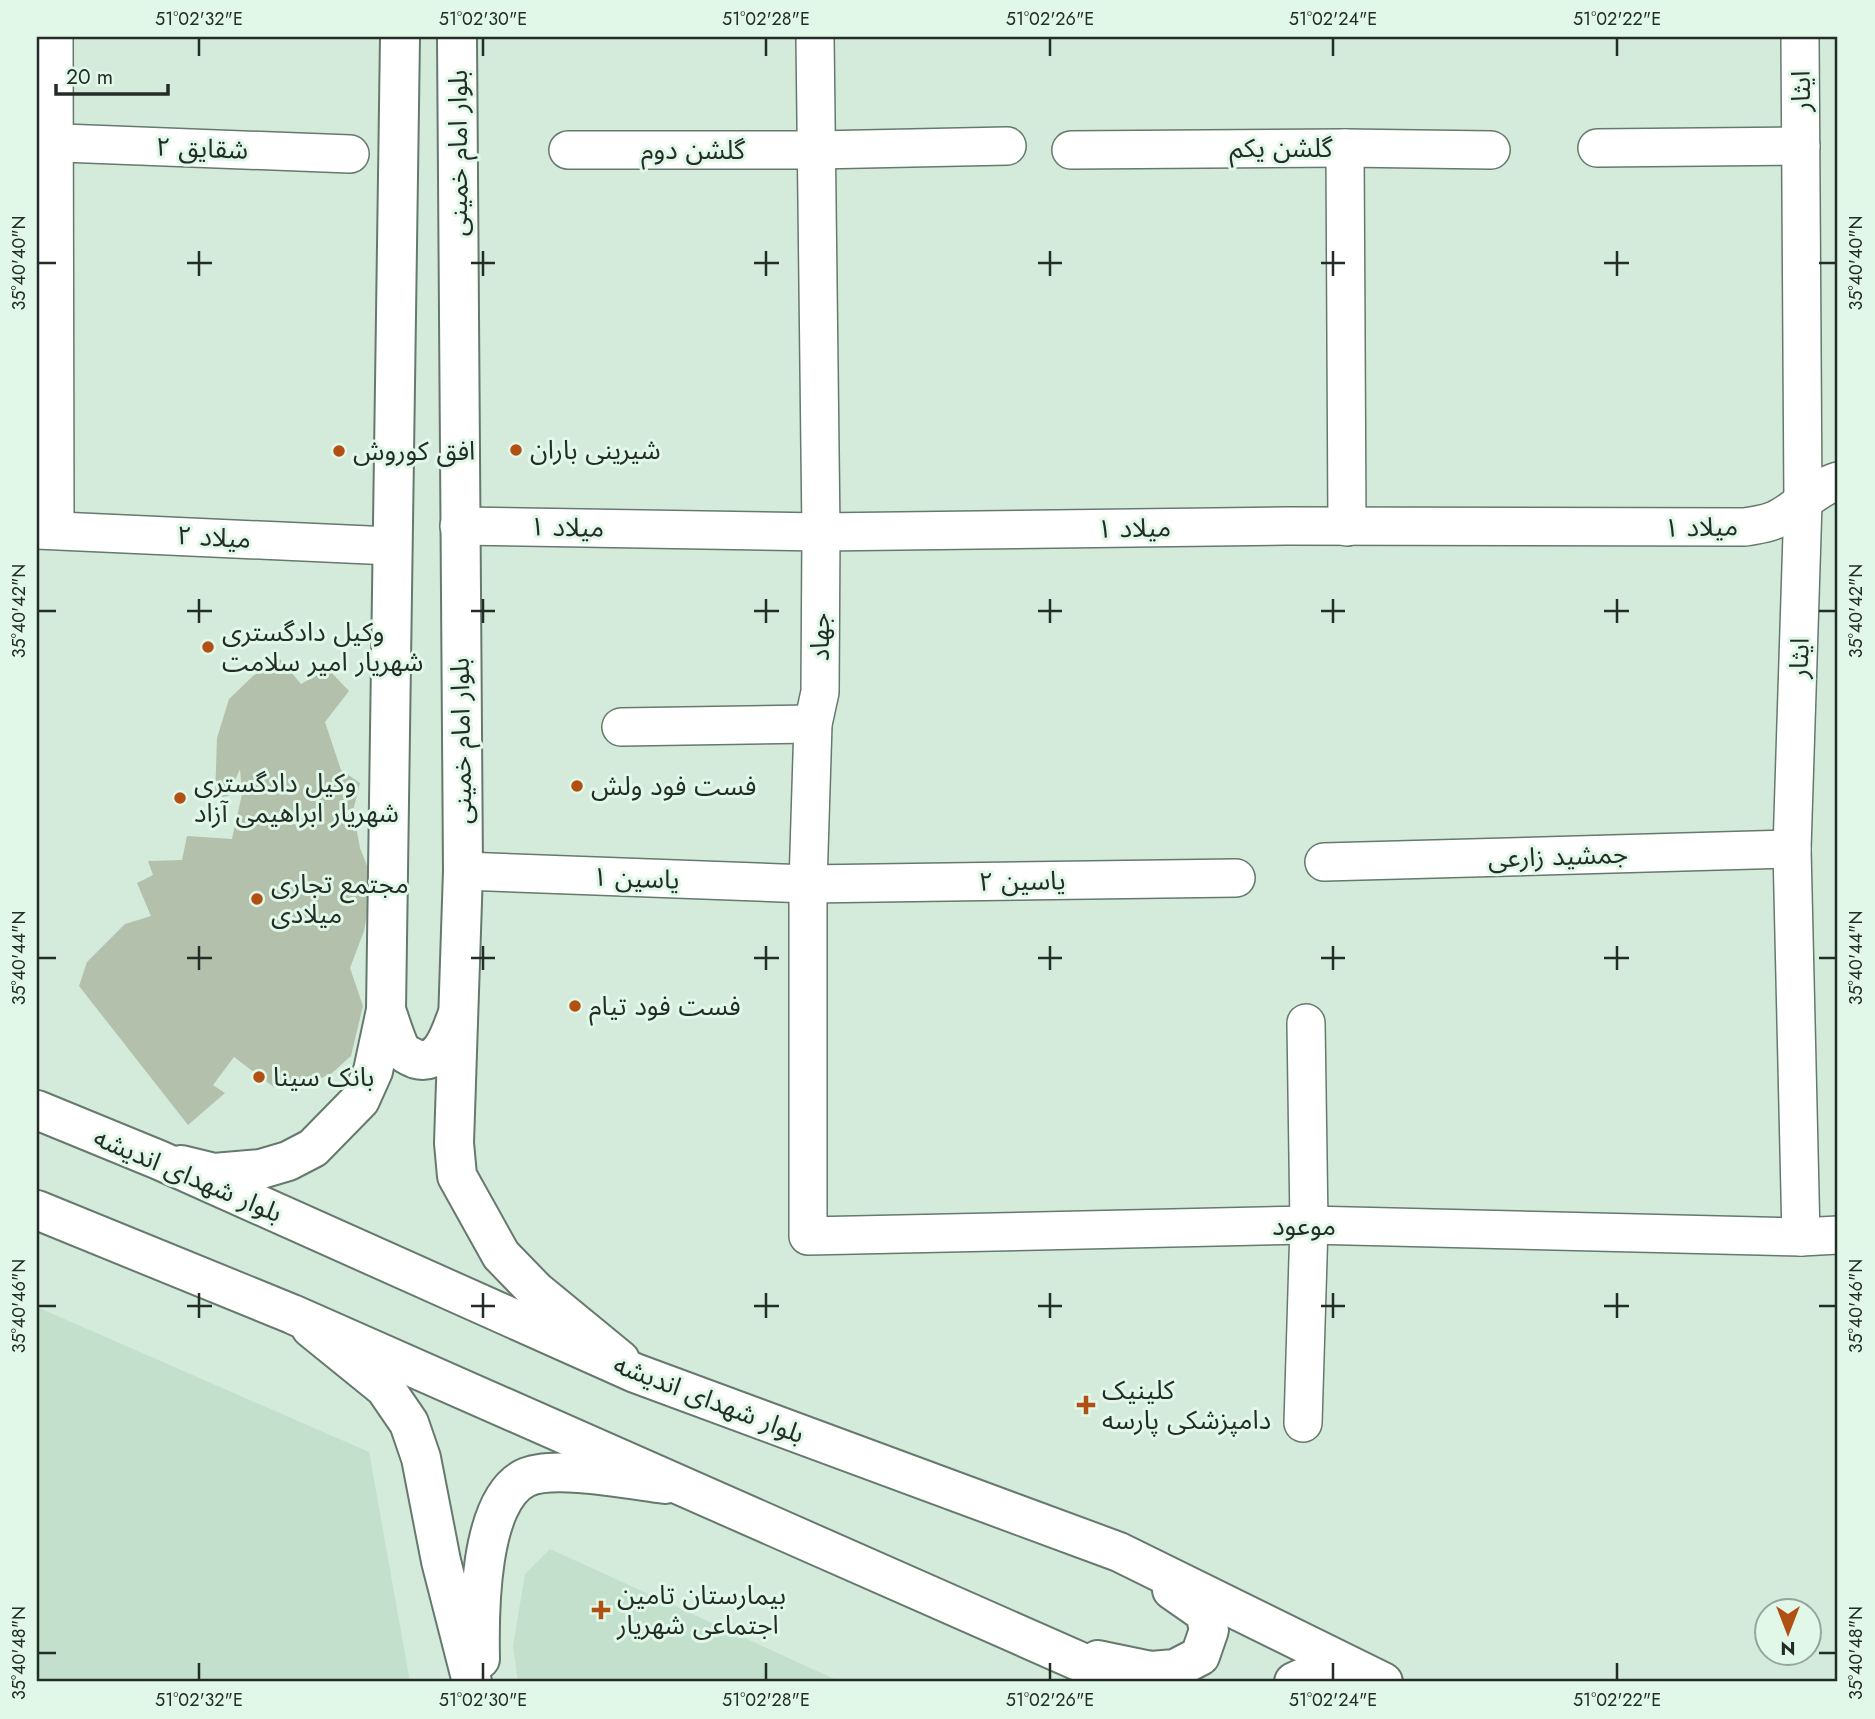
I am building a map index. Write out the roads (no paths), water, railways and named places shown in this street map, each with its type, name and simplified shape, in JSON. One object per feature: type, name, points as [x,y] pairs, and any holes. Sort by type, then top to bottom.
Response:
[{"type":"street","points":[[46,530],[45,142],[54,37]]},
{"type":"street","points":[[159,1160],[214,1173],[261,1169],[288,1161],[313,1148],[360,1100],[373,1071],[386,1010],[400,37]]},
{"type":"street","name":"بلوار امام خمینی","points":[[457,37],[463,871],[454,1143],[457,1176],[501,1255],[536,1291],[635,1373]]},
{"type":"street","name":"جهاد","points":[[808,1236],[808,884],[813,724],[820,692],[821,532],[814,37]]},
{"type":"street","name":"ایثار","points":[[1800,37],[1803,503],[1792,849],[1801,1237]]},
{"type":"street","name":"شقایق ۲","points":[[45,142],[350,154]]},
{"type":"street","points":[[817,150],[1007,146]]},
{"type":"street","points":[[1597,148],[1801,146]]},
{"type":"street","points":[[1346,148],[1347,527]]},
{"type":"street","name":"گلشن دوم","points":[[568,150],[817,150]]},
{"type":"street","name":"گلشن یکم","points":[[1071,150],[1491,150]]},
{"type":"street","name":"میلاد ۱","points":[[459,526],[821,532],[1286,526],[1745,527],[1775,520],[1826,485],[1838,481]]},
{"type":"street","name":"میلاد ۲","points":[[46,530],[391,545]]},
{"type":"street","points":[[621,727],[813,724]]},
{"type":"street","name":"جمشید زارعی","points":[[1324,862],[1792,849]]},
{"type":"street","name":"یاسین ۱","points":[[463,871],[808,884]]},
{"type":"street","name":"یاسین ۲","points":[[808,884],[1236,878]]},
{"type":"street","points":[[386,1010],[400,1049],[409,1056],[422,1060],[436,1056],[444,1046],[460,1009]]},
{"type":"street","points":[[1303,1423],[1309,1225],[1306,1023]]},
{"type":"street","name":"بلوار شهدای اندیشه","points":[[37,1110],[159,1160],[635,1373],[1119,1552],[1383,1682]]},
{"type":"street","points":[[37,1210],[292,1314],[1126,1682]]},
{"type":"street","name":"موعود","points":[[808,1236],[1309,1225],[1801,1237],[1838,1235]]},
{"type":"street","points":[[292,1314],[385,1388],[409,1423],[421,1458],[441,1561],[472,1682]]},
{"type":"street","points":[[481,1682],[479,1619],[483,1572],[492,1526],[505,1494],[526,1477],[555,1472],[687,1487]]},
{"type":"street","points":[[1055,1650],[1151,1671],[1175,1669],[1200,1656],[1209,1630],[1205,1613],[1119,1552]]},
{"type":"street","points":[[1294,1682],[1325,1674],[1357,1682]]},
{"type":"place","name":"شیرینی باران","points":[[516,450]]},
{"type":"place","name":"افق کوروش","points":[[339,451]]},
{"type":"place","name":"وکیل دادگستری شهریار امیر سلامت","points":[[208,647]]},
{"type":"place","name":"فست فود ولش","points":[[577,786]]},
{"type":"place","name":"وکیل دادگستری شهریار ابراهیمی آزاد","points":[[180,798]]},
{"type":"place","name":"مجتمع تجاری میلادی","points":[[257,899]]},
{"type":"place","name":"فست فود تیام","points":[[575,1006]]},
{"type":"place","name":"بانک سینا","points":[[259,1077]]},
{"type":"place","name":"کلینیک دامپزشکی پارسه","points":[[1086,1405]]},
{"type":"place","name":"بیمارستان تامین اجتماعی شهریار","points":[[601,1610]]}]
